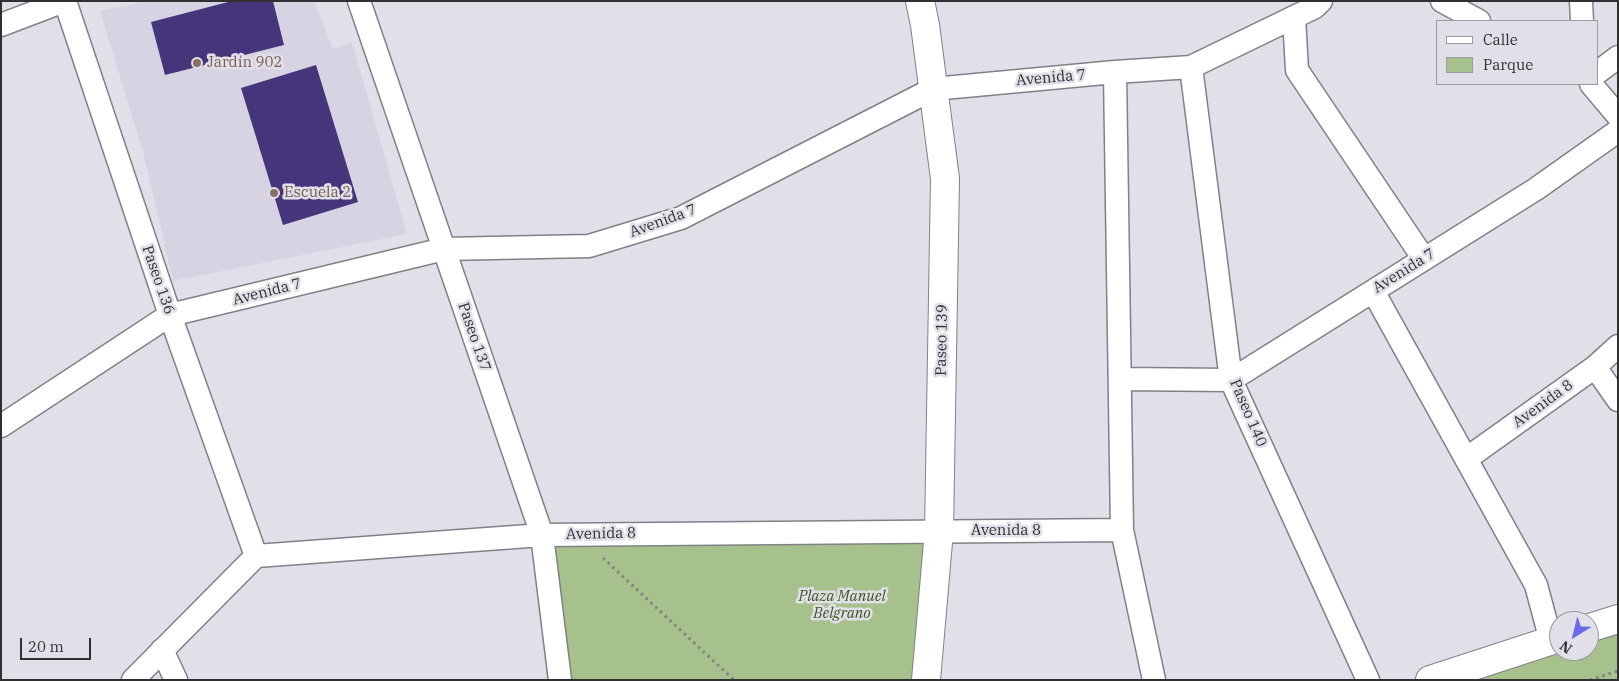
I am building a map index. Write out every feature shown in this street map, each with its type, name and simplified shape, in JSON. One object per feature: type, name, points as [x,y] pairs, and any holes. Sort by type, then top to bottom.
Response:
[{"type":"main road","name":"Paseo 139","points":[[920,1],[925,25],[944,179],[939,531],[926,680]]},
{"type":"main road","points":[[1599,625],[1618,619]]},
{"type":"main road","points":[[1430,680],[1549,641]]},
{"type":"street","points":[[1,25],[64,1]]},
{"type":"street","name":"Paseo 136","points":[[64,1],[170,315],[256,556]]},
{"type":"street","name":"Paseo 137","points":[[359,1],[542,535],[560,680]]},
{"type":"street","name":"Avenida 7","points":[[1,426],[170,315],[444,249],[589,246],[681,218],[933,89],[1192,66],[1315,7],[1321,1]]},
{"type":"street","points":[[1442,1],[1477,20]]},
{"type":"street","points":[[1581,1],[1582,20]]},
{"type":"street","points":[[1294,17],[1296,70],[1424,259]]},
{"type":"street","points":[[1599,71],[1618,57]]},
{"type":"street","name":"Paseo 140","points":[[1192,66],[1232,380],[1368,680]]},
{"type":"street","points":[[1115,72],[1122,530],[1154,680]]},
{"type":"street","points":[[1592,85],[1618,116]]},
{"type":"street","name":"Avenida 7","points":[[1232,380],[1536,189],[1618,131]]},
{"type":"street","points":[[1373,291],[1536,585],[1549,622]]},
{"type":"street","name":"Avenida 8","points":[[1466,459],[1594,367],[1618,346]]},
{"type":"street","points":[[1594,367],[1618,400]]},
{"type":"street","points":[[1120,379],[1232,380]]},
{"type":"street","name":"Avenida 8","points":[[256,556],[542,535],[1122,530]]},
{"type":"street","points":[[133,680],[256,556]]},
{"type":"street","points":[[162,650],[176,680]]},
{"type":"path","points":[[578,534],[734,680]]},
{"type":"path","points":[[1590,680],[1618,671]]},
{"type":"shaded area","name":"Escuela 2","points":[[148,1],[314,1],[333,49],[352,42],[407,234],[173,281],[143,152],[100,11]]},
{"type":"green space","name":"Plaza Manuel Belgrano","points":[[939,531],[926,680],[560,680],[542,535]]},
{"type":"green space","points":[[1618,619],[1618,680],[1430,680],[1549,653],[1549,661],[1599,661],[1599,625]]},
{"type":"building","points":[[232,1],[273,1],[284,45],[165,75],[151,22]]},
{"type":"building","points":[[316,65],[358,202],[283,225],[241,88]]},
{"type":"place","name":"Jardín 902","points":[[197,63]]},
{"type":"place","name":"Escuela 2","points":[[274,193]]}]
